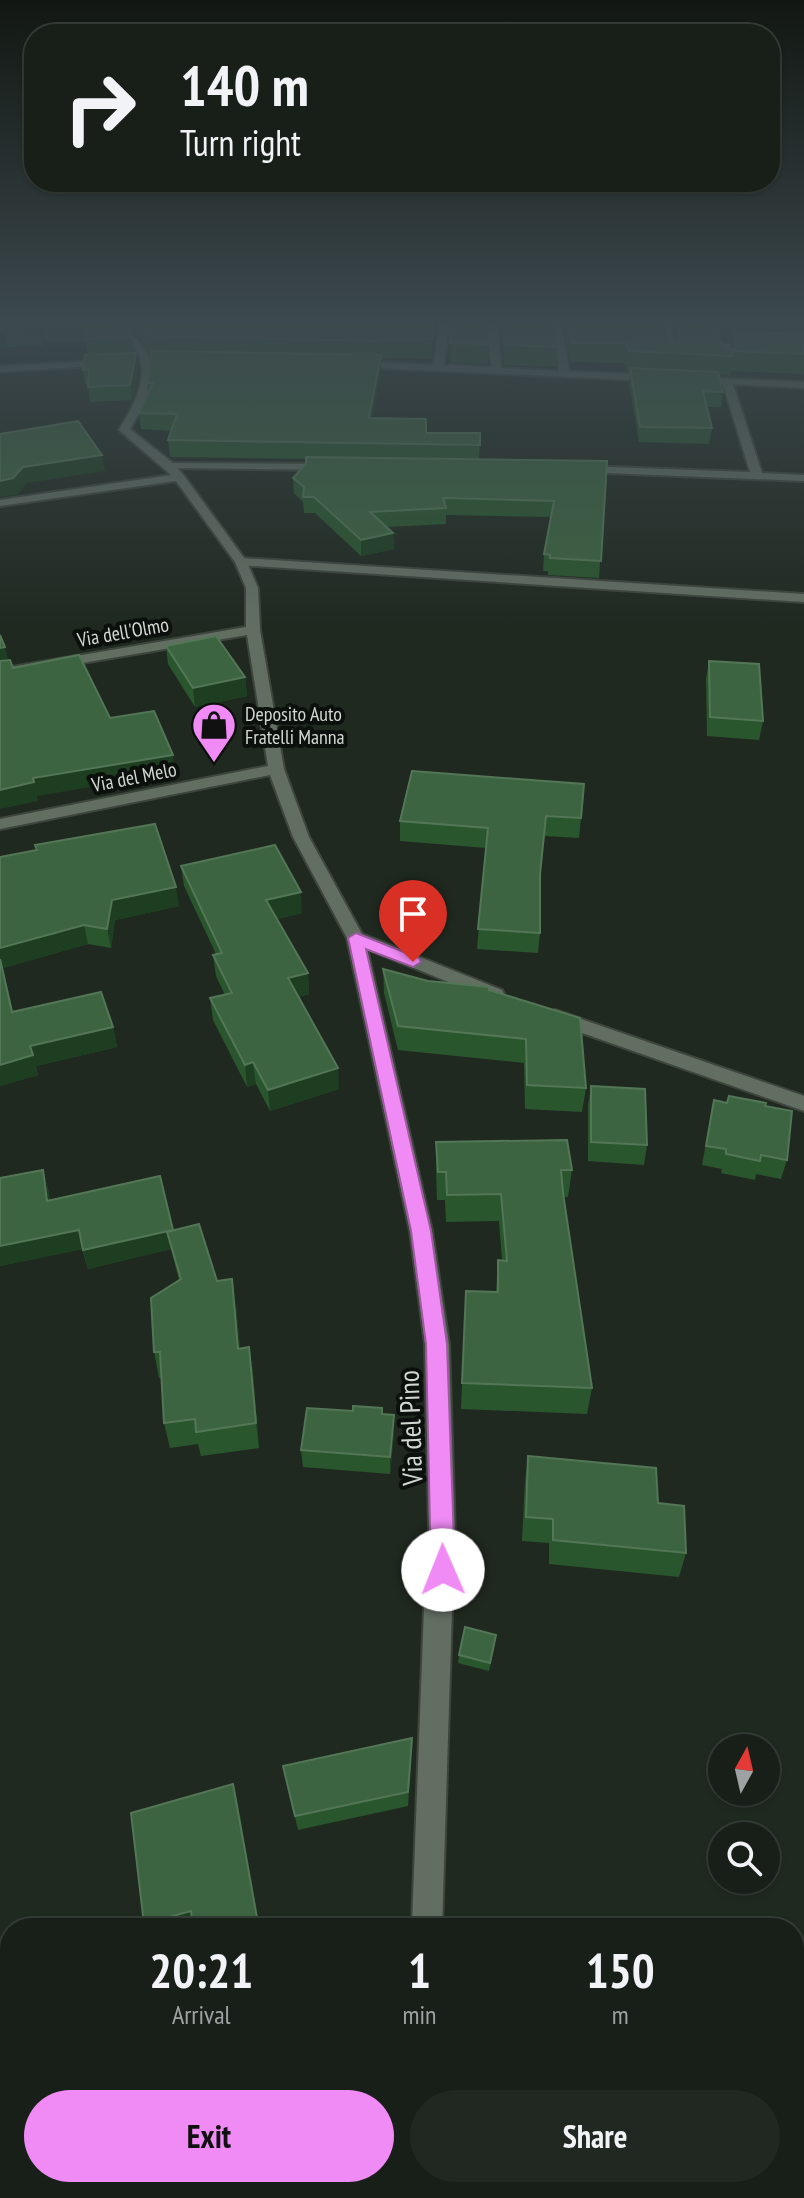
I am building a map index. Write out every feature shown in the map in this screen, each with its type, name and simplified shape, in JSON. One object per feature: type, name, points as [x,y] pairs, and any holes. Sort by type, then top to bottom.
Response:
[{"type":"street","name":"Via del Pino","points":[[128,424],[124,430],[174,472],[241,562],[252,588],[253,630],[276,769],[301,837],[356,938],[421,1231],[440,1384],[443,1570],[438,1609],[428,1918]]},
{"type":"street","points":[[740,424],[757,476]]},
{"type":"street","points":[[0,503],[174,472],[340,467]]},
{"type":"street","points":[[572,469],[804,478]]},
{"type":"street","points":[[241,562],[804,598]]},
{"type":"street","name":"Via dell'Olmo","points":[[0,673],[253,630]]},
{"type":"street","name":"Via del Melo","points":[[0,824],[276,769]]},
{"type":"street","points":[[356,938],[515,1001]]},
{"type":"street","points":[[545,1012],[804,1104]]},
{"type":"building","points":[[80,424],[102,455],[23,467],[13,478],[0,481],[0,434]]},
{"type":"building","points":[[174,424],[426,424],[426,433],[480,433],[480,445],[168,440]]},
{"type":"building","points":[[639,424],[711,424],[712,428],[640,427]]},
{"type":"building","points":[[306,457],[607,461],[601,561],[550,558],[550,555],[544,554],[554,501],[443,498],[446,508],[370,512],[393,533],[361,540],[314,497],[303,497],[304,487],[293,478],[306,464]]},
{"type":"building","points":[[216,636],[245,677],[193,688],[166,646]]},
{"type":"building","points":[[79,655],[110,718],[154,711],[173,755],[33,778],[34,782],[0,790],[0,661],[10,660],[13,668]]},
{"type":"building","points":[[709,661],[759,664],[763,721],[710,717]]},
{"type":"building","points":[[412,771],[584,784],[581,818],[546,816],[540,874],[540,933],[478,929],[488,828],[400,821]]},
{"type":"building","points":[[155,824],[176,887],[112,900],[107,929],[84,925],[0,948],[0,857],[37,850],[35,845]]},
{"type":"building","points":[[275,845],[301,892],[266,900],[308,973],[288,978],[338,1068],[268,1090],[253,1062],[245,1065],[210,998],[232,993],[213,955],[222,953],[181,866]]},
{"type":"building","points":[[0,959],[12,1012],[101,992],[113,1027],[30,1046],[33,1055],[0,1065]]},
{"type":"building","points":[[383,969],[428,981],[489,987],[489,990],[580,1018],[586,1088],[527,1085],[526,1039],[398,1026]]},
{"type":"building","points":[[591,1086],[645,1089],[647,1145],[591,1142]]},
{"type":"building","points":[[729,1096],[792,1111],[787,1160],[761,1155],[760,1161],[726,1154],[726,1149],[706,1146],[714,1100],[727,1103]]},
{"type":"building","points":[[567,1140],[572,1170],[561,1170],[563,1193],[592,1388],[462,1383],[466,1291],[498,1292],[498,1260],[507,1261],[501,1194],[447,1195],[446,1172],[438,1172],[436,1142]]},
{"type":"building","points":[[43,1170],[47,1201],[160,1176],[173,1230],[83,1250],[79,1230],[0,1246],[0,1178]]},
{"type":"building","points":[[199,1224],[217,1281],[232,1279],[238,1349],[249,1347],[256,1423],[196,1432],[195,1419],[164,1423],[160,1352],[154,1352],[151,1298],[181,1279],[167,1232]]},
{"type":"building","points":[[353,1406],[382,1408],[382,1414],[394,1415],[390,1457],[301,1450],[307,1408],[353,1411]]},
{"type":"building","points":[[528,1456],[656,1468],[658,1503],[684,1506],[686,1553],[553,1540],[553,1519],[526,1517]]},
{"type":"building","points":[[465,1627],[496,1635],[490,1663],[459,1655]]},
{"type":"building","points":[[412,1738],[408,1792],[295,1816],[283,1766]]},
{"type":"building","points":[[233,1784],[257,1918],[192,1918],[191,1911],[166,1918],[143,1918],[131,1813]]},
{"type":"place","name":"Deposito Auto Fratelli Manna","points":[[214,764]]},
{"type":"route","points":[[413,962],[356,938],[421,1231],[437,1344],[443,1570]]}]
